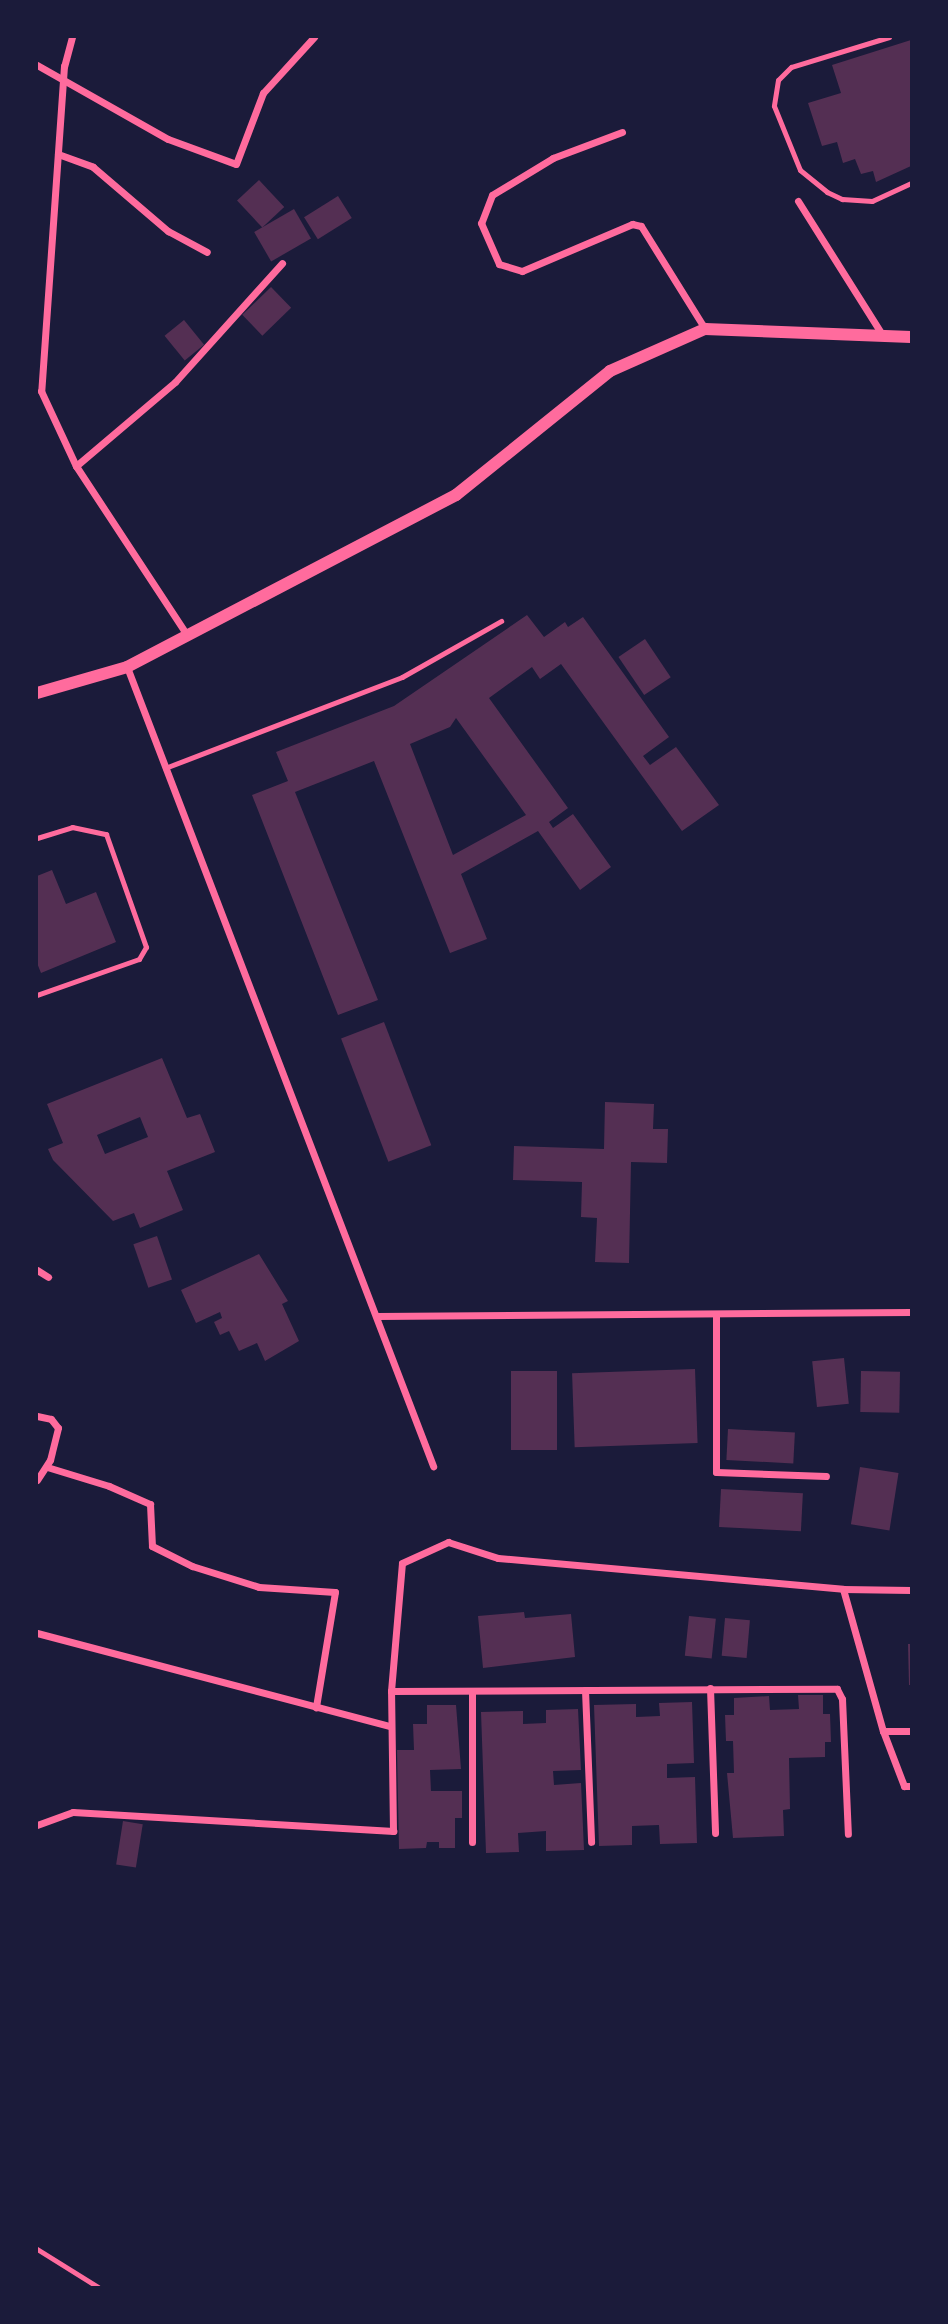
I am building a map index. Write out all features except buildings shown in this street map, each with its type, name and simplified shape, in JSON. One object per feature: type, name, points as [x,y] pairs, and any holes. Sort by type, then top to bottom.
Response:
[{"type":"street","points":[[72,37],[63,83],[41,391],[76,466],[187,635]]},
{"type":"street","points":[[37,65],[63,83],[168,139],[236,163],[263,93],[314,37]]},
{"type":"street","points":[[622,132],[553,158],[492,195],[481,223],[499,264],[522,271],[632,224],[641,226],[705,329]]},
{"type":"street","points":[[58,154],[93,167],[168,232],[207,252]]},
{"type":"street","points":[[798,201],[883,337]]},
{"type":"street","points":[[76,466],[175,382],[282,263]]},
{"type":"street","points":[[37,693],[127,667],[456,495],[610,371],[705,329],[911,337]]},
{"type":"street","points":[[127,667],[433,1466]]},
{"type":"street","points":[[37,1270],[48,1277]]},
{"type":"street","points":[[377,1316],[911,1312]]},
{"type":"street","points":[[716,1314],[716,1472],[827,1476]]},
{"type":"street","points":[[37,1416],[57,1423],[47,1467],[37,1480]]},
{"type":"street","points":[[47,1467],[150,1504],[152,1546],[192,1566],[259,1587],[335,1592],[316,1707]]},
{"type":"street","points":[[37,1825],[72,1812],[393,1831],[390,1691],[402,1563],[448,1542],[498,1558],[843,1589],[911,1590]]},
{"type":"street","points":[[843,1589],[883,1731],[904,1786],[911,1786]]},
{"type":"street","points":[[37,1633],[390,1726]]},
{"type":"street","points":[[710,1688],[715,1833]]},
{"type":"street","points":[[390,1691],[837,1689],[842,1699],[848,1834]]},
{"type":"street","points":[[585,1690],[592,1842]]},
{"type":"street","points":[[472,1691],[472,1842]]},
{"type":"street","points":[[883,1731],[911,1731]]},
{"type":"lane","points":[[889,37],[791,67],[778,80],[774,106],[800,170],[827,192],[872,201],[911,183]]},
{"type":"lane","points":[[165,768],[402,677],[501,621]]},
{"type":"lane","points":[[37,838],[72,827],[106,834],[146,947],[139,959],[37,995]]},
{"type":"lane","points":[[37,2249],[98,2287]]}]
